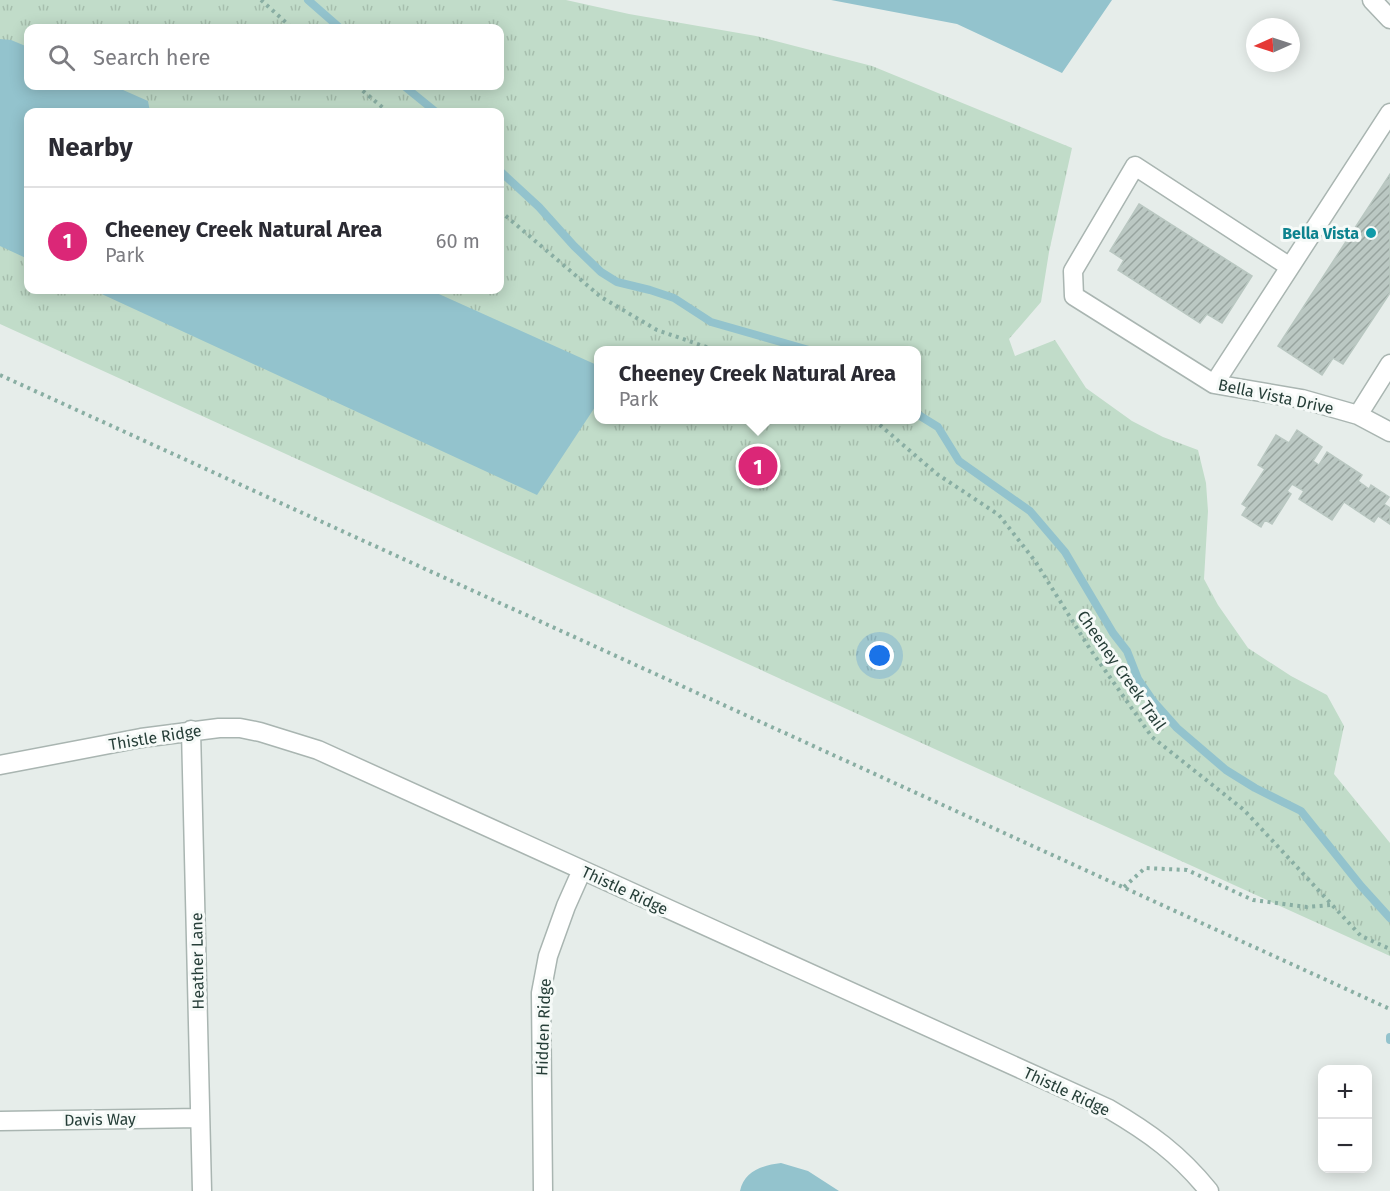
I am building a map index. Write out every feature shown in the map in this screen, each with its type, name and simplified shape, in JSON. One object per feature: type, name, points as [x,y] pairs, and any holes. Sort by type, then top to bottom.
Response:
[{"type":"street","points":[[1372,0],[1390,19]]},
{"type":"street","points":[[1214,384],[1390,113]]},
{"type":"street","name":"Bella Vista Drive","points":[[1290,267],[1135,166],[1073,271],[1074,296],[1214,384],[1302,399],[1358,415],[1390,432]]},
{"type":"street","points":[[1358,415],[1390,364]]},
{"type":"street","name":"Thistle Ridge","points":[[0,765],[191,730],[240,728],[284,738],[582,870],[1109,1109],[1157,1139],[1181,1159],[1209,1191]]},
{"type":"street","name":"Heather Lane","points":[[191,730],[202,1191]]},
{"type":"street","name":"Hidden Ridge","points":[[543,1191],[541,993],[548,956],[582,870]]},
{"type":"street","name":"Davis Way","points":[[0,1121],[200,1118]]},
{"type":"path","points":[[261,0],[288,24]]},
{"type":"path","points":[[362,90],[383,108]]},
{"type":"path","points":[[504,214],[601,297],[657,330],[702,346]]},
{"type":"path","points":[[0,375],[1390,1008]]},
{"type":"path","name":"Cheeney Creek Trail","points":[[879,424],[937,474],[999,515],[1035,561],[1090,649],[1152,737],[1244,810],[1361,936],[1390,949]]},
{"type":"path","points":[[1124,887],[1145,868],[1187,870],[1253,900],[1307,907],[1330,905]]},
{"type":"green space","points":[[0,0],[566,0],[629,14],[756,36],[872,66],[1072,148],[1049,252],[1041,302],[1009,339],[1015,356],[1055,340],[1086,388],[1132,421],[1163,437],[1198,450],[1206,483],[1208,511],[1204,579],[1218,605],[1248,648],[1291,676],[1327,695],[1344,726],[1334,774],[1390,843],[1390,956],[0,324]]},
{"type":"water","points":[[831,0],[1112,0],[1062,73],[957,24]]},
{"type":"water","points":[[0,39],[11,40],[24,45],[24,90],[123,90],[148,101],[149,108],[24,108],[24,257],[0,246]]},
{"type":"water","points":[[102,294],[439,294],[594,364],[594,409],[537,495]]},
{"type":"water","points":[[781,1163],[808,1171],[839,1191],[740,1191],[746,1178],[755,1170]]},
{"type":"building","name":"Bella Vista","points":[[1390,174],[1390,293],[1343,364],[1333,358],[1322,375],[1278,346]]},
{"type":"building","name":"Bella Vista","points":[[1139,204],[1252,276],[1222,323],[1207,314],[1200,323],[1118,270],[1124,260],[1110,251]]},
{"type":"building","points":[[1297,430],[1322,447],[1313,461],[1319,465],[1327,452],[1362,475],[1358,481],[1369,489],[1371,485],[1389,497],[1384,504],[1390,508],[1390,524],[1378,516],[1374,522],[1344,502],[1332,520],[1299,499],[1304,491],[1292,484],[1287,491],[1291,494],[1272,524],[1265,520],[1261,527],[1242,515],[1247,507],[1242,504],[1265,469],[1258,465],[1276,435],[1289,443]]},
{"type":"waterway","points":[[308,0],[335,24]]},
{"type":"waterway","points":[[409,90],[431,108]]},
{"type":"waterway","points":[[504,175],[539,207],[601,272],[617,282],[674,298],[711,322],[795,346]]},
{"type":"waterway","points":[[921,416],[938,427],[959,461],[1030,511],[1065,552],[1113,633],[1127,651],[1138,679],[1153,701],[1177,728],[1226,770],[1255,788],[1301,811],[1361,886],[1390,918]]},
{"type":"place","name":"Bella Vista","points":[[1371,233]]},
{"type":"place","name":"Cheeney Creek Natural Area","points":[[758,466]]}]
